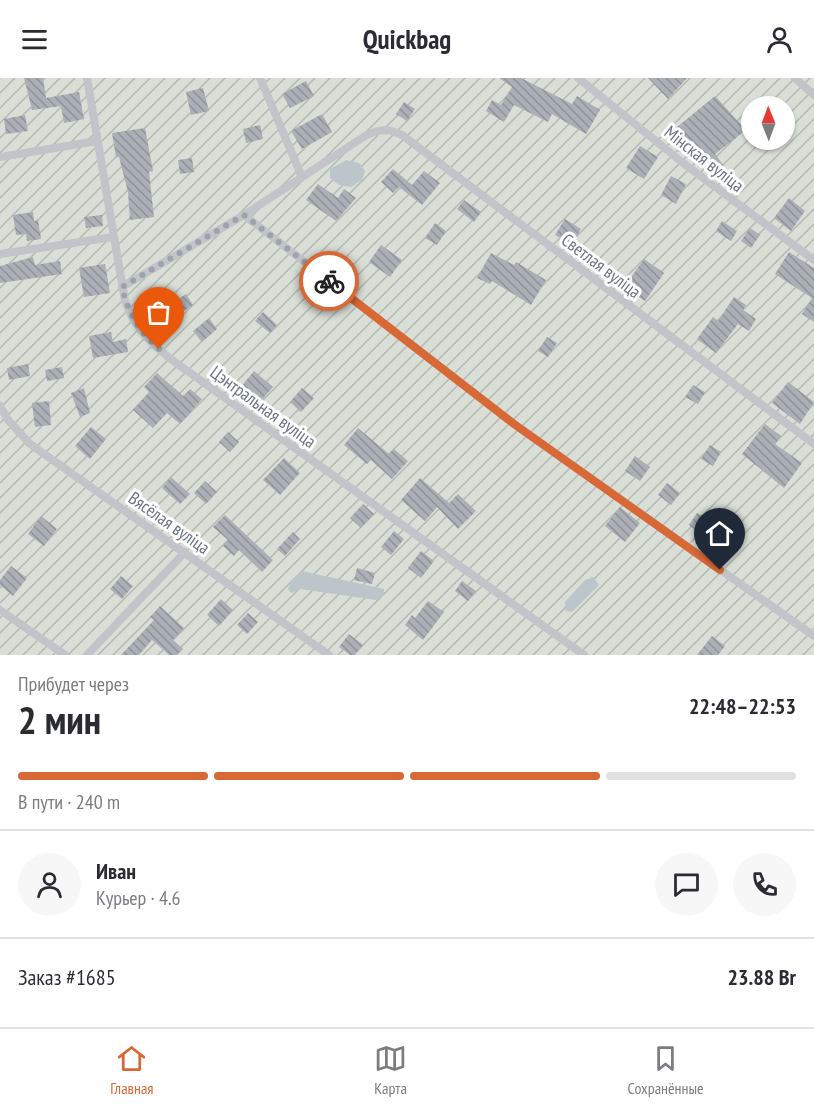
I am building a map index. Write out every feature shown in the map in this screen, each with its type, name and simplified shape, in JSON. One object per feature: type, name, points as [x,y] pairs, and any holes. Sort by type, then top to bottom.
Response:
[{"type":"lane","name":"Цэнтральная вуліца","points":[[87,78],[122,287],[130,315],[137,328],[166,355],[584,655]]},
{"type":"lane","points":[[122,287],[244,215],[302,177],[260,78]]},
{"type":"lane","name":"Мінская вуліца","points":[[578,78],[683,163],[814,260]]},
{"type":"lane","points":[[795,78],[814,95]]},
{"type":"lane","name":"Светлая вуліца","points":[[302,177],[366,136],[383,130],[402,135],[814,444]]},
{"type":"lane","points":[[0,157],[97,141]]},
{"type":"lane","points":[[244,215],[514,424],[814,636]]},
{"type":"lane","points":[[0,254],[113,237]]},
{"type":"lane","name":"Вясёлая вуліца","points":[[0,406],[18,432],[30,444],[329,655]]},
{"type":"lane","points":[[87,655],[185,552]]},
{"type":"lane","points":[[0,610],[65,655]]},
{"type":"shaded area","points":[[0,78],[814,78],[814,655],[0,655]]},
{"type":"shaded area","points":[[346,160],[359,163],[365,171],[362,180],[351,187],[339,185],[330,178],[330,169]]},
{"type":"shaded area","points":[[302,571],[384,589],[384,595],[376,600],[300,589],[291,593],[288,589],[291,581]]},
{"type":"shaded area","points":[[593,577],[599,585],[572,612],[566,611],[565,602],[585,580]]},
{"type":"building","points":[[24,78],[43,78],[46,98],[79,92],[84,119],[64,123],[61,106],[32,110]]},
{"type":"building","points":[[499,78],[521,78],[572,104],[577,96],[600,110],[586,134],[552,114],[548,122],[514,105],[504,122],[486,111],[492,100],[501,105],[512,87]]},
{"type":"building","points":[[648,78],[687,78],[668,99]]},
{"type":"building","points":[[306,81],[314,96],[290,108],[282,94]]},
{"type":"building","points":[[203,88],[209,111],[191,115],[186,92]]},
{"type":"building","points":[[715,96],[741,125],[741,134],[715,154],[724,166],[714,174],[706,165],[709,163],[693,141],[679,152],[666,136]]},
{"type":"building","points":[[404,102],[415,109],[407,121],[396,114]]},
{"type":"building","points":[[322,114],[332,132],[302,149],[291,131]]},
{"type":"building","points":[[25,115],[28,131],[6,134],[4,119]]},
{"type":"building","points":[[260,125],[263,139],[246,143],[243,129]]},
{"type":"building","points":[[145,128],[153,171],[149,172],[154,217],[130,220],[128,192],[119,157],[116,157],[112,133]]},
{"type":"building","points":[[640,146],[658,157],[644,179],[626,168]]},
{"type":"building","points":[[192,158],[194,172],[180,174],[178,160]]},
{"type":"building","points":[[393,169],[412,185],[424,171],[440,183],[422,205],[399,187],[393,193],[381,182]]},
{"type":"building","points":[[671,176],[686,184],[676,204],[661,195]]},
{"type":"building","points":[[318,184],[338,198],[344,189],[356,198],[336,221],[306,200]]},
{"type":"building","points":[[789,198],[805,211],[791,231],[774,218]]},
{"type":"building","points":[[464,200],[481,212],[474,222],[457,209]]},
{"type":"building","points":[[33,212],[34,221],[38,220],[41,239],[27,241],[26,234],[16,235],[13,215]]},
{"type":"building","points":[[102,215],[103,226],[86,228],[84,217]]},
{"type":"building","points":[[565,219],[581,229],[572,244],[555,235]]},
{"type":"building","points":[[722,221],[737,231],[731,241],[716,231]]},
{"type":"building","points":[[435,223],[446,231],[437,245],[425,238]]},
{"type":"building","points":[[750,228],[760,235],[751,248],[741,241]]},
{"type":"building","points":[[381,245],[402,260],[390,277],[369,262]]},
{"type":"building","points":[[789,252],[814,268],[814,322],[802,314],[812,298],[775,274]]},
{"type":"building","points":[[491,253],[514,265],[516,262],[546,280],[531,305],[492,281],[490,284],[477,278]]},
{"type":"building","points":[[33,257],[35,265],[60,261],[62,274],[0,283],[0,266]]},
{"type":"building","points":[[644,259],[664,273],[645,301],[624,287]]},
{"type":"building","points":[[105,264],[110,293],[84,297],[79,268]]},
{"type":"building","points":[[186,294],[193,305],[178,315],[171,304]]},
{"type":"building","points":[[734,297],[746,305],[743,310],[756,319],[749,331],[738,324],[716,353],[697,339],[713,317],[718,321]]},
{"type":"building","points":[[263,312],[277,325],[270,333],[255,321]]},
{"type":"building","points":[[209,318],[217,329],[202,342],[193,331]]},
{"type":"building","points":[[111,332],[113,342],[126,339],[128,352],[93,358],[89,336]]},
{"type":"building","points":[[547,337],[557,343],[548,357],[538,351]]},
{"type":"building","points":[[28,364],[30,376],[9,380],[7,368]]},
{"type":"building","points":[[62,367],[64,378],[47,381],[45,370]]},
{"type":"building","points":[[254,371],[273,387],[259,403],[240,388]]},
{"type":"building","points":[[157,373],[183,396],[190,389],[202,399],[180,424],[167,413],[153,428],[133,410],[149,392],[144,387]]},
{"type":"building","points":[[788,382],[814,402],[800,424],[772,403]]},
{"type":"building","points":[[693,385],[705,392],[698,404],[685,397]]},
{"type":"building","points":[[84,388],[90,413],[80,417],[71,393]]},
{"type":"building","points":[[302,388],[314,398],[301,412],[290,402]]},
{"type":"building","points":[[49,401],[51,425],[35,427],[32,403]]},
{"type":"building","points":[[765,424],[781,436],[775,444],[802,463],[784,488],[742,454]]},
{"type":"building","points":[[91,427],[106,439],[90,459],[75,446]]},
{"type":"building","points":[[358,428],[389,454],[394,449],[408,461],[392,479],[371,460],[367,464],[344,445]]},
{"type":"building","points":[[228,432],[239,442],[230,452],[219,442]]},
{"type":"building","points":[[710,445],[721,452],[713,466],[701,459]]},
{"type":"building","points":[[635,456],[650,467],[640,481],[625,471]]},
{"type":"building","points":[[284,458],[300,473],[280,495],[263,480]]},
{"type":"building","points":[[171,477],[190,494],[180,504],[162,488]]},
{"type":"building","points":[[420,478],[449,503],[458,494],[476,511],[458,529],[437,507],[425,521],[401,500]]},
{"type":"building","points":[[205,481],[217,492],[206,504],[194,493]]},
{"type":"building","points":[[667,483],[680,493],[671,505],[658,495]]},
{"type":"building","points":[[363,504],[374,514],[361,528],[350,518]]},
{"type":"building","points":[[620,507],[640,523],[625,542],[605,526]]},
{"type":"building","points":[[697,513],[711,523],[702,535],[689,525]]},
{"type":"building","points":[[225,515],[273,560],[262,572],[239,550],[234,556],[223,546],[228,540],[213,527]]},
{"type":"building","points":[[41,516],[57,529],[44,546],[28,534]]},
{"type":"building","points":[[394,531],[404,539],[391,555],[381,547]]},
{"type":"building","points":[[293,532],[300,539],[285,556],[277,549]]},
{"type":"building","points":[[421,551],[434,561],[421,578],[408,568]]},
{"type":"building","points":[[11,566],[27,578],[13,596],[0,585],[0,580]]},
{"type":"building","points":[[357,568],[375,573],[372,584],[354,580]]},
{"type":"building","points":[[121,576],[133,586],[122,599],[110,589]]},
{"type":"building","points":[[462,581],[476,591],[468,601],[455,591]]},
{"type":"building","points":[[221,599],[233,610],[219,626],[207,615]]},
{"type":"building","points":[[428,601],[444,612],[423,640],[405,625],[412,615],[415,618]]},
{"type":"building","points":[[160,606],[184,628],[173,640],[183,649],[177,655],[169,655],[152,640],[139,655],[121,655],[154,620],[150,617]]},
{"type":"building","points":[[248,613],[258,622],[247,634],[237,625]]},
{"type":"building","points":[[349,634],[363,645],[355,655],[350,655],[339,647]]},
{"type":"building","points":[[712,636],[725,646],[718,655],[697,655]]},
{"type":"way so far","points":[[159,349],[137,328],[130,315],[122,287],[244,215],[329,281]]},
{"type":"route","points":[[329,281],[514,424],[720,570]]}]
